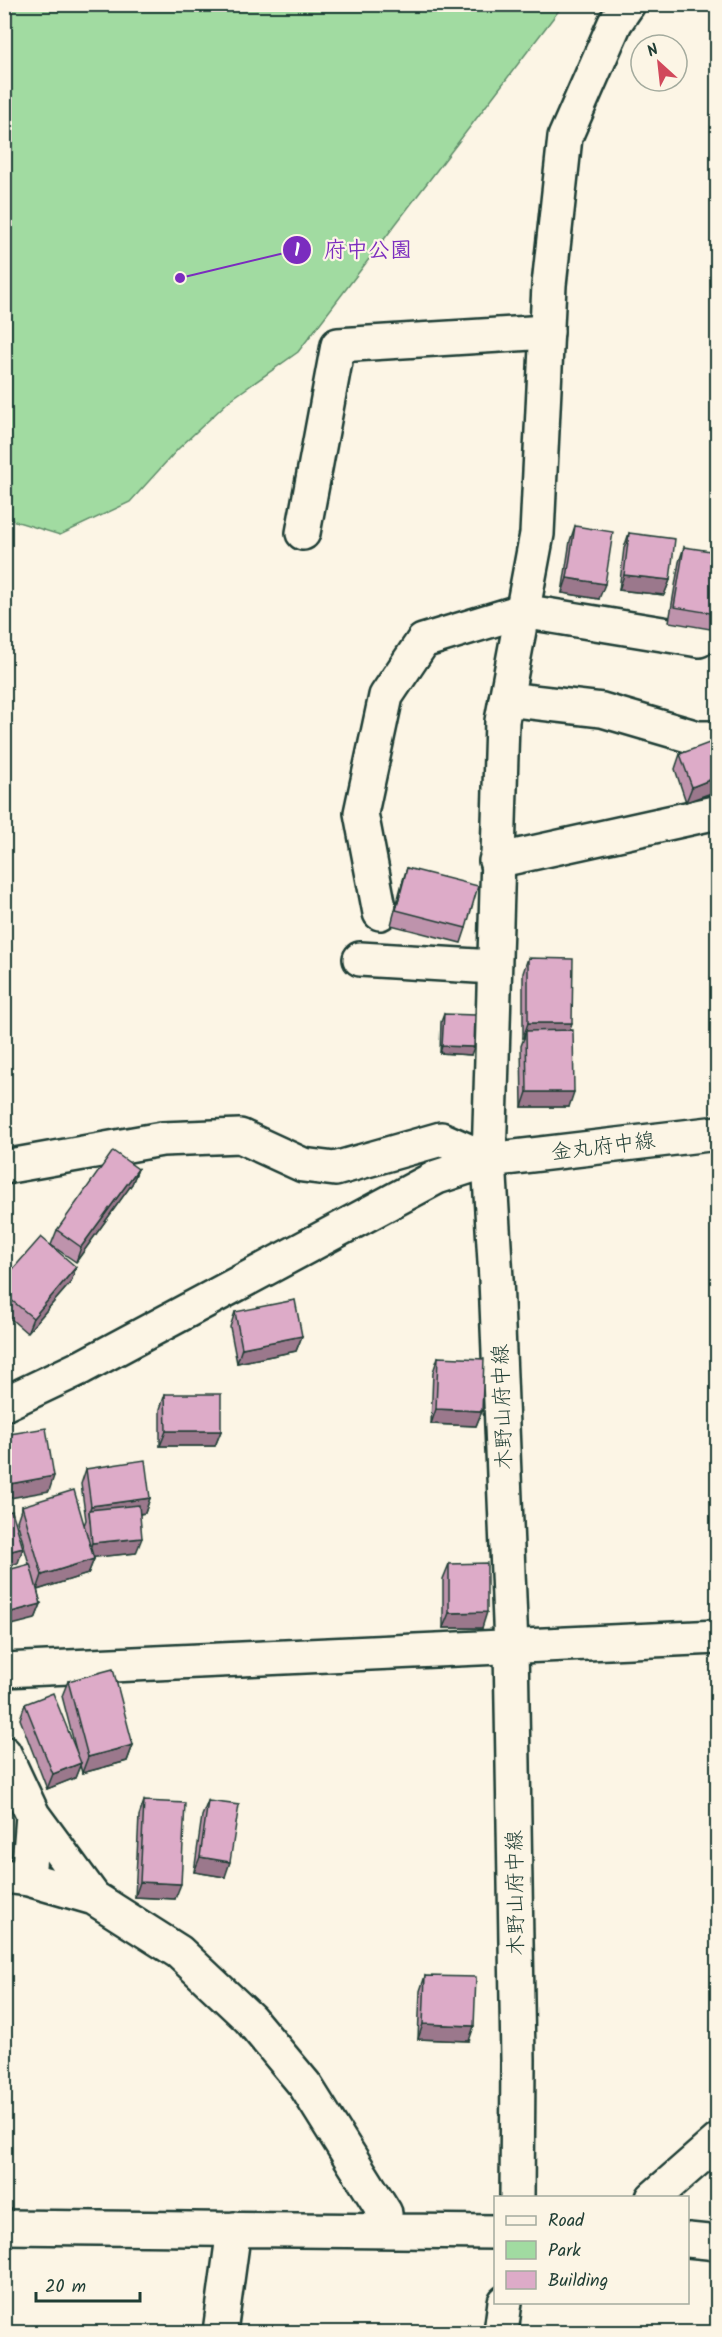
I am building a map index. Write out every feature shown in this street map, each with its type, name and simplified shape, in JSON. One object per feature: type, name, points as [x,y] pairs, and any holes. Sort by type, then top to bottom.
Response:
[{"type":"street","name":"木野山府中線","points":[[517,2196],[518,2060],[511,1646],[489,1160],[496,861],[502,721],[537,534],[549,285],[565,137],[615,22],[628,4]]},
{"type":"street","points":[[303,533],[338,345],[547,332]]},
{"type":"street","points":[[380,913],[361,813],[386,696],[423,641],[522,611],[699,640]]},
{"type":"street","points":[[506,699],[602,710],[698,738],[717,738]]},
{"type":"street","points":[[496,861],[717,812]]},
{"type":"street","points":[[360,958],[493,968]]},
{"type":"street","name":"金丸府中線","points":[[489,1160],[717,1133]]},
{"type":"street","points":[[4,1167],[162,1139],[240,1136],[303,1165],[335,1169],[441,1139],[489,1160]]},
{"type":"street","points":[[4,1404],[82,1367],[437,1177],[489,1160]]},
{"type":"street","points":[[4,1670],[717,1637]]},
{"type":"street","points":[[4,1753],[33,1815],[94,1898]]},
{"type":"street","points":[[33,1815],[16,1878],[94,1898],[179,1952],[250,2019],[305,2085],[385,2213],[384,2231]]},
{"type":"street","points":[[655,2196],[717,2141]]},
{"type":"street","points":[[4,2227],[494,2232]]},
{"type":"street","points":[[220,2332],[234,2229]]},
{"type":"street","points":[[689,2240],[717,2243]]},
{"type":"street","points":[[501,2332],[506,2304]]},
{"type":"green space","points":[[4,5],[563,5],[298,352],[230,400],[178,449],[130,502],[60,535],[5,518]]},
{"type":"building","points":[[575,526],[613,532],[605,584],[567,578]]},
{"type":"building","points":[[629,533],[675,539],[670,580],[624,575]]},
{"type":"building","points":[[684,547],[717,552],[716,614],[674,607]]},
{"type":"building","points":[[717,740],[717,777],[692,787],[680,754]]},
{"type":"building","points":[[407,868],[478,886],[466,928],[396,910]]},
{"type":"building","points":[[528,958],[573,959],[572,1023],[528,1023]]},
{"type":"building","points":[[444,1014],[475,1015],[474,1047],[442,1046]]},
{"type":"building","points":[[573,1030],[574,1092],[527,1092],[526,1031]]},
{"type":"building","points":[[113,1151],[138,1169],[81,1247],[57,1230]]},
{"type":"building","points":[[41,1237],[76,1267],[33,1318],[4,1294],[4,1279]]},
{"type":"building","points":[[295,1300],[302,1336],[242,1348],[235,1312]]},
{"type":"building","points":[[438,1357],[484,1359],[482,1411],[436,1409]]},
{"type":"building","points":[[165,1394],[221,1394],[221,1431],[166,1431]]},
{"type":"building","points":[[46,1428],[54,1476],[4,1485],[4,1435]]},
{"type":"building","points":[[145,1460],[150,1498],[91,1506],[86,1469]]},
{"type":"building","points":[[74,1490],[94,1559],[42,1575],[22,1506]]},
{"type":"building","points":[[139,1505],[142,1538],[92,1543],[89,1510]]},
{"type":"building","points":[[12,1511],[23,1548],[4,1553],[4,1513]]},
{"type":"building","points":[[487,1563],[487,1612],[449,1613],[449,1564]]},
{"type":"building","points":[[30,1564],[41,1604],[4,1614],[4,1571]]},
{"type":"building","points":[[113,1669],[133,1745],[88,1757],[68,1681]]},
{"type":"building","points":[[53,1693],[81,1763],[53,1774],[25,1704]]},
{"type":"building","points":[[144,1801],[185,1803],[181,1884],[140,1882]]},
{"type":"building","points":[[208,1801],[239,1805],[230,1862],[200,1857]]},
{"type":"building","points":[[425,1976],[476,1977],[474,2026],[423,2024]]},
{"type":"place","name":"府中公園","points":[[180,278]]}]
